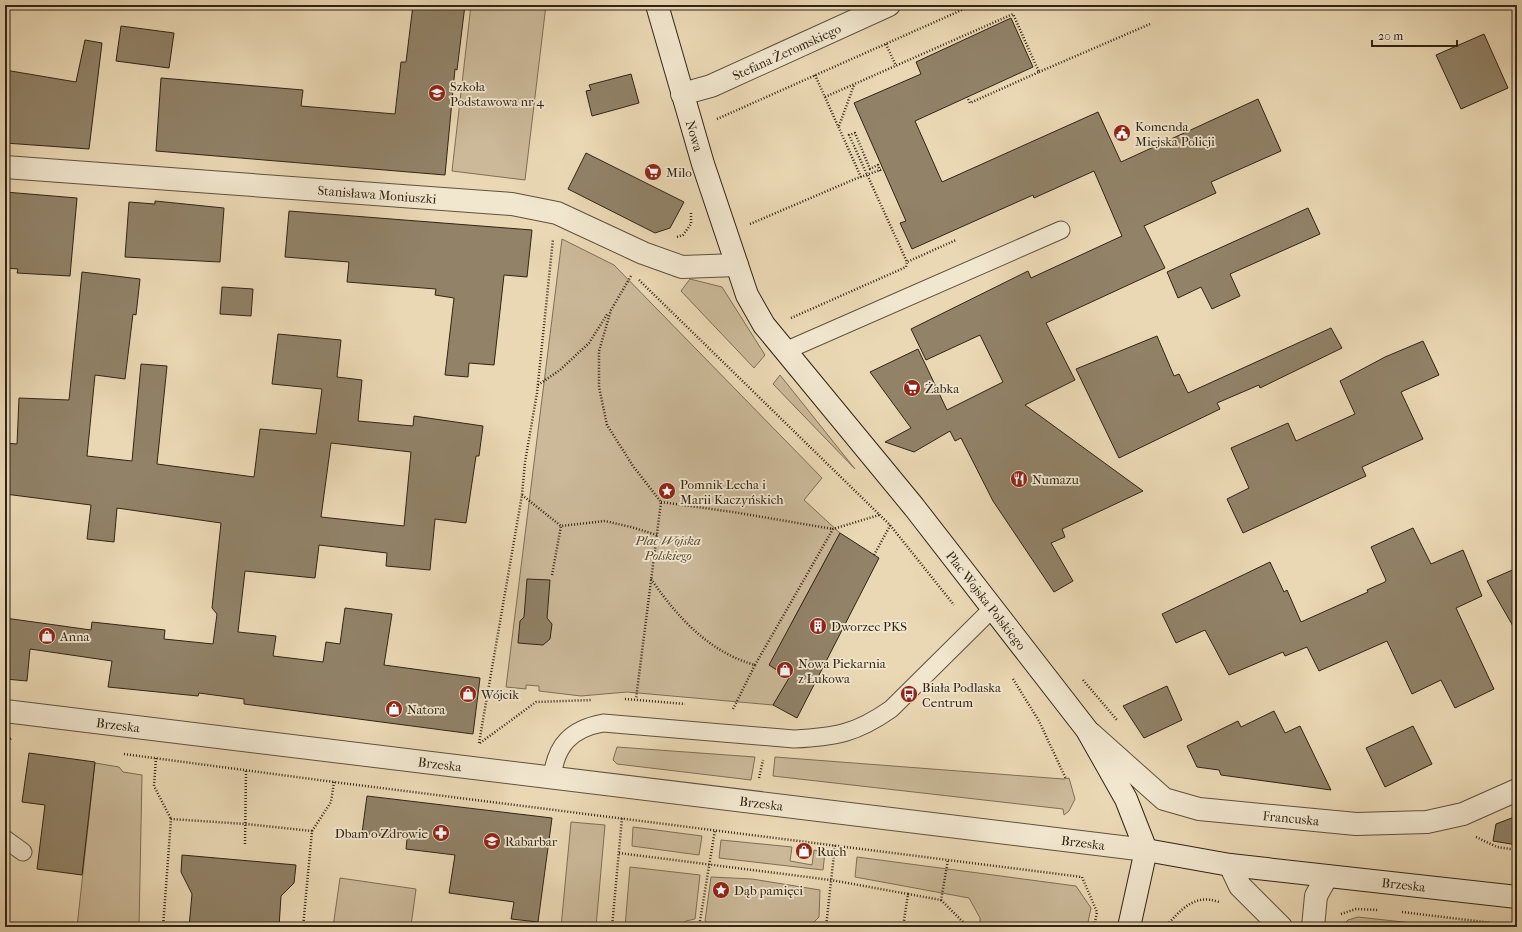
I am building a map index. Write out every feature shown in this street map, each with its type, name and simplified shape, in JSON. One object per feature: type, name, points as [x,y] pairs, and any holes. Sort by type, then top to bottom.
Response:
[{"type":"street","name":"Nowa","points":[[657,5],[692,91],[736,265]]},
{"type":"street","name":"Stefana Żeromskiego","points":[[692,91],[777,56],[889,5]]},
{"type":"street","name":"Stanisława Moniuszki","points":[[5,167],[512,204],[557,213],[643,253],[682,267],[736,265]]},
{"type":"street","name":"Plac Wojska Polskiego","points":[[736,265],[747,295],[764,325],[895,483],[1087,730],[1126,799],[1146,850]]},
{"type":"street","name":"Brzeska","points":[[5,711],[1146,850],[1230,865],[1517,896]]},
{"type":"street","name":"Francuska","points":[[1087,730],[1164,799],[1199,809],[1356,824],[1427,822],[1463,814],[1517,790]]},
{"type":"street","points":[[1129,927],[1146,850]]},
{"type":"street","points":[[1230,865],[1240,886],[1281,927]]},
{"type":"street","points":[[1313,927],[1316,896],[1327,876]]},
{"type":"lane","points":[[785,351],[1061,230]]},
{"type":"lane","points":[[552,777],[558,752],[567,740],[590,725],[603,723],[794,739],[826,738],[853,731],[874,721],[891,709],[993,608]]},
{"type":"lane","points":[[5,839],[23,852]]},
{"type":"path","points":[[692,91],[713,121],[972,5]]},
{"type":"path","points":[[825,97],[1013,14],[1038,72]]},
{"type":"path","points":[[967,98],[970,103],[1150,24]]},
{"type":"path","points":[[886,44],[896,66]]},
{"type":"path","points":[[815,75],[860,177]]},
{"type":"path","points":[[838,127],[854,85]]},
{"type":"path","points":[[748,224],[860,177],[867,176],[882,170],[878,165],[870,169],[855,133],[848,135],[867,176],[907,262]]},
{"type":"path","points":[[670,238],[683,235],[691,224],[691,212]]},
{"type":"path","points":[[746,218],[750,232]]},
{"type":"path","points":[[479,743],[522,495],[525,462],[538,385],[553,236]]},
{"type":"path","points":[[789,319],[906,266],[907,262],[956,240]]},
{"type":"path","points":[[538,385],[560,370],[589,343],[632,274],[890,525],[874,555]]},
{"type":"path","points":[[610,310],[599,351],[599,387],[607,425],[633,466],[661,502],[833,529],[879,515]]},
{"type":"path","points":[[786,314],[806,342]]},
{"type":"path","points":[[522,495],[562,526],[605,521],[657,535]]},
{"type":"path","points":[[636,699],[661,502]]},
{"type":"path","points":[[552,575],[562,526]]},
{"type":"path","points":[[733,709],[755,665],[833,529]]},
{"type":"path","points":[[651,579],[673,609],[701,637],[719,649],[755,665]]},
{"type":"path","points":[[1081,677],[1120,724]]},
{"type":"path","points":[[5,742],[12,738],[20,739]]},
{"type":"path","points":[[118,753],[246,771],[1082,877],[1097,912],[1094,927]]},
{"type":"path","points":[[156,758],[154,786],[171,819],[163,927]]},
{"type":"path","points":[[760,774],[764,758]]},
{"type":"path","points":[[245,844],[246,771]]},
{"type":"path","points":[[303,927],[312,831],[331,802],[334,782]]},
{"type":"path","points":[[612,927],[622,818]]},
{"type":"path","points":[[171,819],[246,824],[312,831]]},
{"type":"path","points":[[690,927],[700,927],[715,830]]},
{"type":"path","points":[[826,927],[835,845]]},
{"type":"path","points":[[619,853],[831,880],[941,900],[968,927]]},
{"type":"path","points":[[941,900],[948,860]]},
{"type":"path","points":[[903,927],[908,894]]},
{"type":"path","points":[[1165,927],[1185,907],[1197,900],[1208,898],[1220,902]]},
{"type":"path","points":[[1338,916],[1344,912],[1356,909],[1386,910]]},
{"type":"path","points":[[1401,912],[1517,926]]},
{"type":"green space","points":[[471,5],[546,5],[525,180],[452,171]]},
{"type":"green space","name":"Plac Wojska Polskiego","points":[[562,239],[614,265],[822,478],[804,500],[840,533],[791,624],[793,627],[800,661],[773,705],[627,692],[581,696],[539,691],[539,686],[526,685],[526,689],[506,687]]},
{"type":"green space","points":[[690,279],[722,287],[765,355],[754,368],[681,291]]},
{"type":"green space","points":[[780,375],[855,469],[773,384]]},
{"type":"green space","points":[[617,747],[755,757],[751,780],[617,764],[613,760]]},
{"type":"green space","points":[[775,757],[1063,779],[1069,778],[1075,799],[1069,811],[1064,815],[1063,809],[773,776]]},
{"type":"green space","points":[[95,763],[119,767],[123,772],[142,775],[139,927],[77,927]]},
{"type":"green space","points":[[571,822],[605,825],[596,927],[561,927]]},
{"type":"green space","points":[[633,827],[702,836],[699,855],[632,846]]},
{"type":"green space","points":[[721,840],[792,847],[790,861],[812,865],[814,850],[825,852],[823,870],[719,858]]},
{"type":"green space","points":[[857,857],[1076,886],[1091,908],[1087,927],[980,927],[980,918],[969,898],[855,877]]},
{"type":"green space","points":[[630,867],[700,875],[695,919],[686,921],[678,927],[625,927]]},
{"type":"green space","points":[[711,877],[752,879],[820,890],[819,917],[809,927],[716,927],[705,921]]},
{"type":"green space","points":[[340,878],[416,889],[411,926],[422,927],[333,927]]},
{"type":"green space","points":[[1358,917],[1448,927],[1341,927],[1348,920]]},
{"type":"building","points":[[413,5],[465,5],[457,70],[455,69],[445,175],[156,151],[161,78],[303,90],[301,106],[395,114],[401,62],[406,62]]},
{"type":"building","points":[[1011,18],[1033,67],[915,121],[942,182],[1098,112],[1121,162],[1258,99],[1281,151],[1211,182],[1216,193],[1144,226],[1165,268],[1046,323],[1075,380],[1025,405],[1143,491],[1062,529],[1065,537],[1051,543],[1073,581],[1054,592],[993,501],[961,438],[955,441],[950,431],[914,452],[885,442],[911,428],[870,372],[918,349],[947,410],[1003,382],[980,335],[926,360],[911,329],[1028,271],[1031,278],[1122,236],[1094,171],[1034,198],[1033,195],[912,249],[900,223],[906,221],[854,103],[921,74],[916,62]]},
{"type":"building","points":[[121,26],[174,33],[169,68],[116,61]]},
{"type":"building","points":[[1484,34],[1508,88],[1461,109],[1436,55]]},
{"type":"building","points":[[85,40],[102,43],[89,149],[5,143],[5,70],[76,82]]},
{"type":"building","points":[[631,74],[639,103],[592,116],[586,91],[591,90],[589,85]]},
{"type":"building","points":[[586,153],[684,202],[670,228],[655,233],[568,189]]},
{"type":"building","points":[[5,192],[77,198],[70,276],[17,273],[18,269],[5,268]]},
{"type":"building","points":[[155,201],[224,208],[220,262],[125,257],[129,202],[155,204]]},
{"type":"building","points":[[1308,208],[1320,234],[1230,274],[1240,296],[1212,309],[1201,287],[1178,298],[1167,272]]},
{"type":"building","points":[[289,211],[532,230],[527,277],[504,275],[494,365],[469,363],[468,377],[445,375],[454,298],[435,295],[436,289],[347,282],[349,262],[285,257]]},
{"type":"building","points":[[82,272],[140,279],[136,315],[133,314],[125,379],[95,375],[87,456],[132,461],[141,364],[167,366],[157,464],[254,477],[260,429],[316,434],[322,389],[272,384],[278,334],[341,340],[337,377],[362,380],[358,421],[413,426],[414,416],[483,426],[479,456],[476,456],[466,523],[435,519],[430,570],[386,566],[387,553],[319,545],[315,578],[245,571],[238,632],[276,636],[273,656],[323,662],[326,642],[340,644],[345,608],[392,614],[384,665],[480,678],[473,734],[244,704],[244,699],[199,693],[198,696],[108,687],[112,661],[30,649],[27,681],[5,679],[5,618],[91,630],[92,622],[165,630],[164,639],[213,644],[217,614],[212,608],[221,523],[117,508],[114,542],[87,539],[91,505],[5,494],[5,443],[17,444],[19,398],[69,400]],"holes":[[[331,443],[411,452],[404,526],[321,517]]]},
{"type":"building","points":[[222,287],[253,289],[251,316],[220,314]]},
{"type":"building","points":[[1331,328],[1342,348],[1260,388],[1259,385],[1217,403],[1220,409],[1119,458],[1076,369],[1157,336],[1174,376],[1179,374],[1188,393]]},
{"type":"building","points":[[1423,341],[1439,375],[1401,392],[1423,439],[1362,467],[1366,476],[1243,533],[1227,499],[1249,488],[1231,448],[1288,423],[1296,441],[1355,414],[1340,381],[1385,357]]},
{"type":"building","points":[[1413,528],[1431,564],[1463,550],[1482,596],[1456,608],[1494,689],[1455,708],[1441,680],[1412,694],[1387,641],[1319,671],[1307,647],[1285,656],[1283,652],[1229,675],[1205,630],[1176,643],[1162,614],[1270,562],[1284,592],[1287,590],[1301,622],[1368,592],[1367,590],[1385,582],[1386,580],[1371,547]]},
{"type":"building","name":"Dworzec PKS","points":[[840,533],[879,558],[797,718],[773,705],[789,678],[769,665]]},
{"type":"building","points":[[1517,568],[1517,633],[1487,581]]},
{"type":"building","points":[[527,579],[550,580],[547,618],[552,624],[550,639],[543,645],[518,643],[520,621],[524,617]]},
{"type":"building","points":[[1167,686],[1182,720],[1144,738],[1123,706]]},
{"type":"building","points":[[1274,711],[1285,733],[1300,726],[1331,790],[1221,775],[1219,770],[1197,767],[1187,746],[1238,721],[1241,727]]},
{"type":"building","points":[[1413,726],[1432,764],[1385,787],[1366,748]]},
{"type":"building","points":[[29,753],[95,762],[82,875],[37,869],[45,805],[22,802]]},
{"type":"building","points":[[367,796],[552,818],[538,922],[511,919],[514,902],[449,893],[455,855],[406,849],[407,839],[362,833]]},
{"type":"building","points":[[1517,816],[1517,845],[1493,841],[1496,824]]},
{"type":"building","points":[[182,855],[296,865],[294,883],[281,896],[279,927],[189,927],[192,894],[181,872]]},
{"type":"place","name":"Szkoła Podstawowa nr 4","points":[[437,93]]},
{"type":"place","name":"Komenda Miejska Policji","points":[[1122,133]]},
{"type":"place","name":"Milo","points":[[653,172]]},
{"type":"place","name":"Żabka","points":[[912,388]]},
{"type":"place","name":"Numazu","points":[[1019,479]]},
{"type":"place","name":"Pomnik Lecha i Marii Kaczyńskich","points":[[667,491]]},
{"type":"place","name":"Dworzec PKS","points":[[818,626]]},
{"type":"place","name":"Anna","points":[[47,636]]},
{"type":"place","name":"Nowa Piekarnia z Łukowa","points":[[785,670]]},
{"type":"place","name":"Wójcik","points":[[468,694]]},
{"type":"place","name":"Biała Podlaska Centrum","points":[[909,694]]},
{"type":"place","name":"Natora","points":[[394,709]]},
{"type":"place","name":"Dbam o Zdrowie","points":[[441,833]]},
{"type":"place","name":"Rabarbar","points":[[492,841]]},
{"type":"place","name":"Ruch","points":[[804,851]]},
{"type":"place","name":"Dąb pamięci","points":[[721,890]]}]
